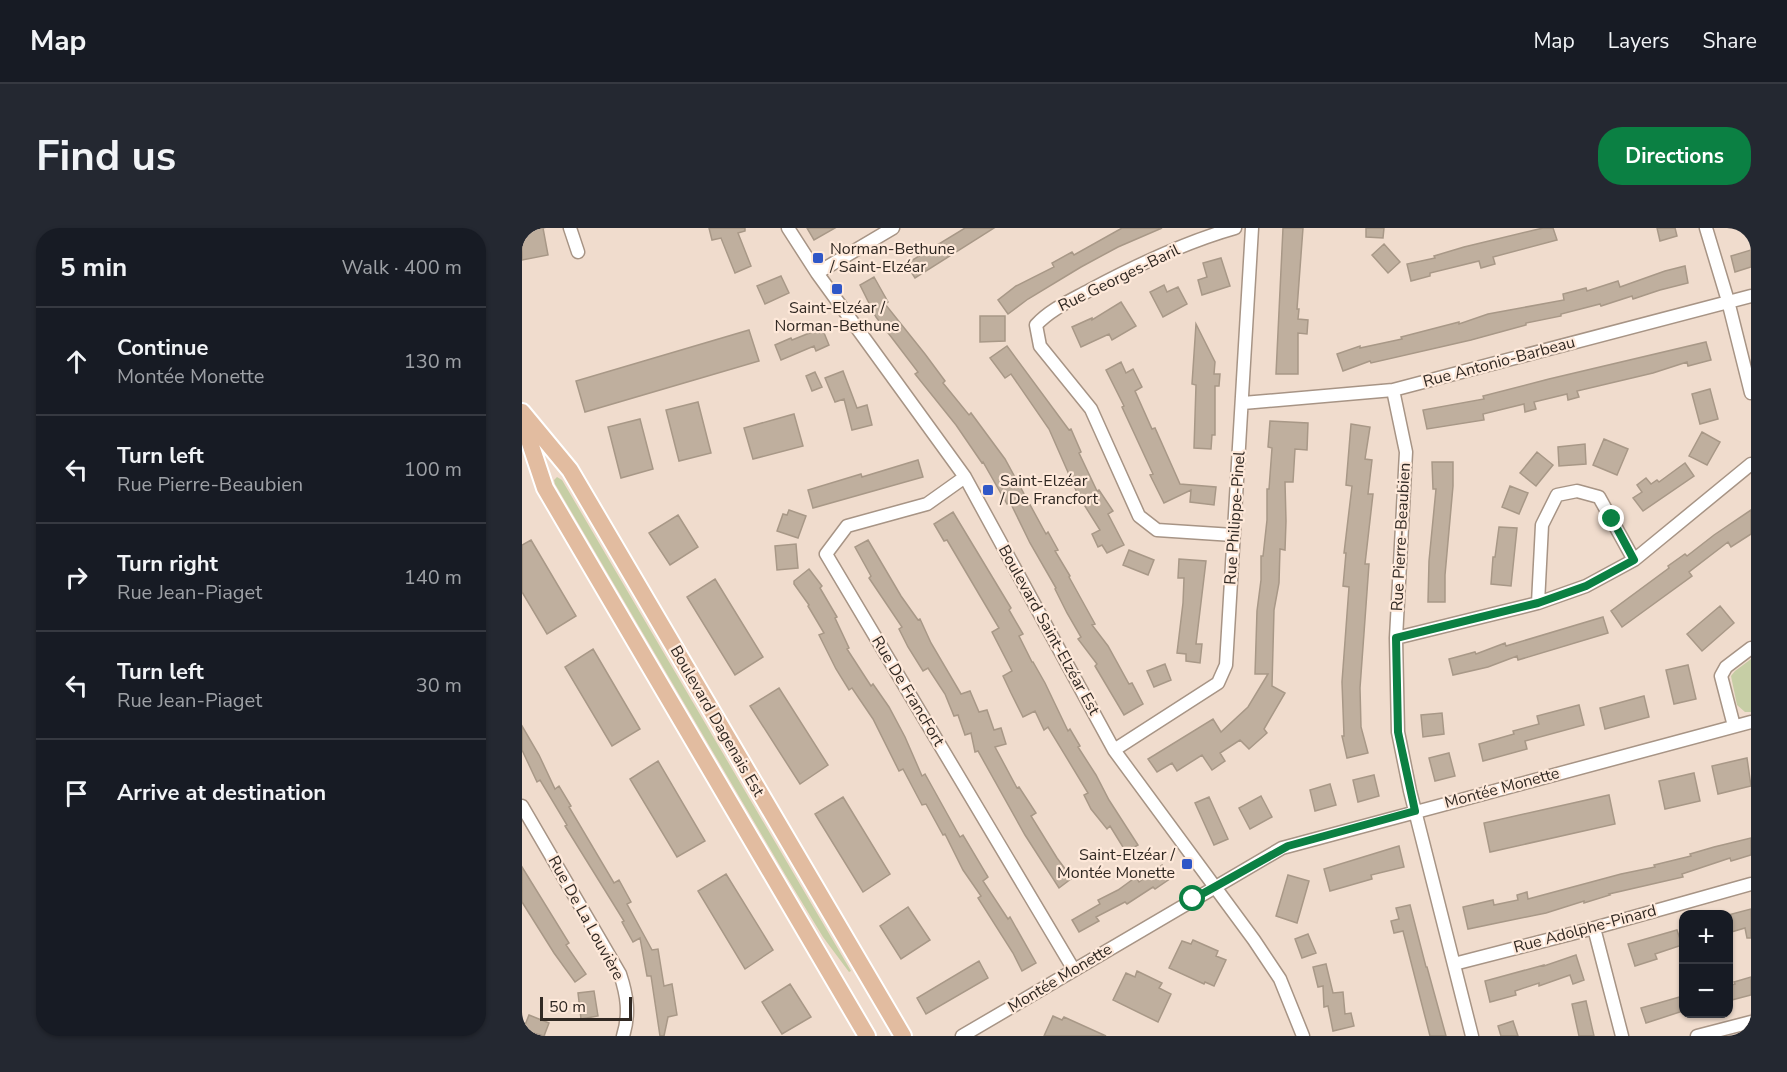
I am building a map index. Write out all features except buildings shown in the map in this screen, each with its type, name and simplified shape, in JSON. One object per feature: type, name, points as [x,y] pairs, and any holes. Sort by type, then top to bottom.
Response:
[{"type":"main road","name":"Boulevard Dagenais Est","points":[[522,412],[570,470],[903,1036]]},
{"type":"main road","name":"Boulevard Dagenais Est","points":[[522,418],[545,488],[867,1036]]},
{"type":"street","points":[[570,228],[578,252]]},
{"type":"street","name":"Boulevard Saint-Elzéar Est","points":[[788,228],[817,273],[965,477],[1114,750],[1215,886],[1280,979],[1303,1036]]},
{"type":"street","points":[[817,273],[893,228]]},
{"type":"street","name":"Rue Georges-Baril","points":[[1233,535],[1157,530],[1139,516],[1091,408],[1040,346],[1036,325],[1047,313],[1118,275],[1234,228]]},
{"type":"street","name":"Rue Philippe-Pinel","points":[[1114,750],[1218,683],[1226,665],[1252,228]]},
{"type":"street","points":[[1706,228],[1728,301],[1751,393]]},
{"type":"street","name":"Rue Antonio-Barbeau","points":[[1243,403],[1393,390],[1751,296]]},
{"type":"street","name":"Rue Pierre-Beaubien","points":[[1393,390],[1406,452],[1396,638],[1398,732],[1415,811],[1472,1036]]},
{"type":"street","points":[[1396,638],[1538,603],[1586,586],[1634,560],[1751,464]]},
{"type":"street","name":"Rue De FrancFort","points":[[965,477],[927,504],[848,526],[826,554],[1074,970]]},
{"type":"street","points":[[1538,603],[1542,525],[1557,495],[1577,491],[1599,497],[1634,560]]},
{"type":"street","points":[[1734,726],[1721,676],[1726,667],[1751,648]]},
{"type":"street","name":"Montée Monette","points":[[962,1036],[1215,886],[1288,846],[1751,722]]},
{"type":"street","name":"Rue De La Louvière","points":[[522,806],[620,974],[627,1002],[623,1036]]},
{"type":"street","name":"Rue Adolphe-Pinard","points":[[1454,964],[1751,884]]},
{"type":"street","points":[[1594,928],[1622,1036]]},
{"type":"street","points":[[1697,1036],[1725,1033],[1751,1022]]},
{"type":"green space","points":[[557,477],[562,480],[851,971],[849,972],[823,937],[786,876],[555,484],[554,480]]},
{"type":"green space","points":[[1751,659],[1751,712],[1745,712],[1737,705],[1731,676]]},
{"type":"place","name":"Norman-Bethune / Saint-Elzéar","points":[[818,258]]},
{"type":"place","name":"Saint-Elzéar / Norman-Bethune","points":[[837,289]]},
{"type":"place","name":"Saint-Elzéar / De Francfort","points":[[988,490]]},
{"type":"place","name":"Saint-Elzéar / Montée Monette","points":[[1187,864]]},
{"type":"route","points":[[1193,899],[1277,850],[1415,811],[1398,732],[1396,638],[1538,603],[1586,586],[1634,560],[1612,519]]}]
